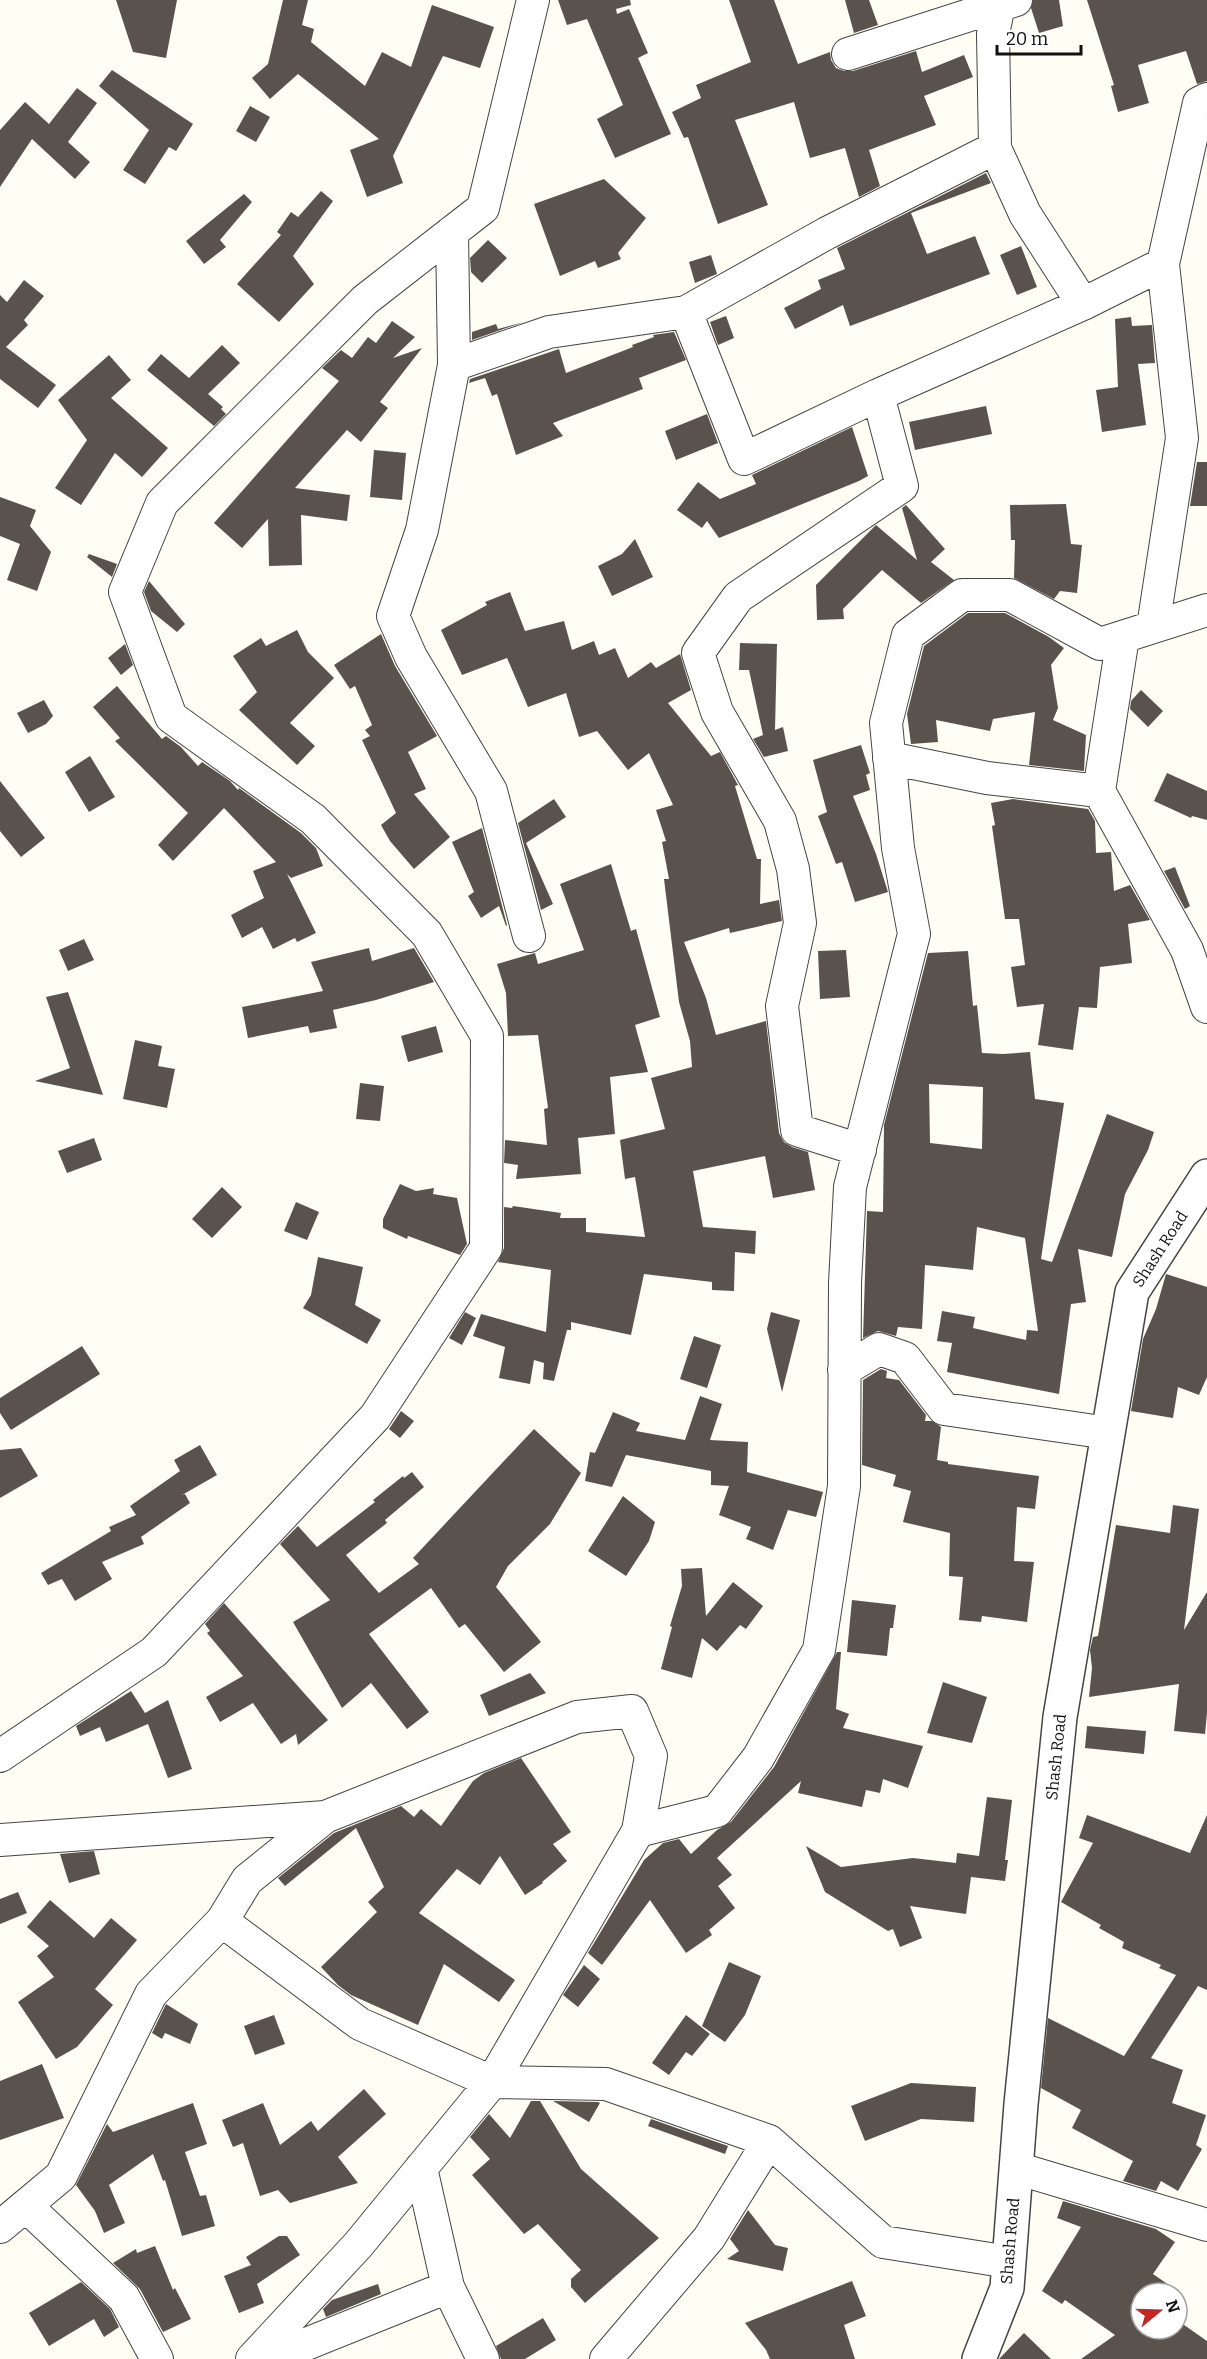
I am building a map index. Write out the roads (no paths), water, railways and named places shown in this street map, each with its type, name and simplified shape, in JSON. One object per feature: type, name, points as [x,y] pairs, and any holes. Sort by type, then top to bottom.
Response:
[{"type":"street","points":[[0,1756],[154,1652],[375,1417],[486,1248],[487,1036],[426,934],[329,835],[313,819],[171,717],[125,592],[162,503],[364,300],[483,208],[533,0]]},
{"type":"street","points":[[848,54],[1005,1]]},
{"type":"street","points":[[1005,1],[993,34],[995,148],[1024,214],[1083,304]]},
{"type":"street","points":[[1153,627],[1182,438],[1163,264],[1199,102],[1207,99]]},
{"type":"street","points":[[454,365],[549,332],[686,312],[827,233],[995,148]]},
{"type":"street","points":[[452,232],[454,365],[422,530],[393,615],[411,657],[491,790],[529,936]]},
{"type":"street","points":[[686,312],[744,459],[878,394],[1083,304],[1163,264]]},
{"type":"street","points":[[860,1150],[797,1130],[782,1006],[800,923],[793,869],[780,821],[717,712],[698,653],[738,597],[902,486],[878,394]]},
{"type":"street","points":[[638,1831],[717,1811],[758,1758],[819,1650],[844,1485],[845,1284],[850,1187],[915,934],[898,848],[886,723],[908,634],[962,595],[1010,595],[1100,644],[1207,610]]},
{"type":"street","points":[[1123,637],[1099,791],[1187,950],[1207,1007]]},
{"type":"street","points":[[889,758],[987,778],[1099,791]]},
{"type":"street","name":"Shash Road","points":[[979,2359],[1007,2288],[1016,2168],[1060,1717],[1132,1292],[1207,1176]]},
{"type":"street","points":[[844,1370],[879,1349],[905,1358],[944,1409],[1108,1433]]},
{"type":"street","points":[[0,2227],[61,2176],[151,1994],[222,1921],[247,1880],[325,1817],[577,1717],[632,1711],[651,1756],[638,1831],[492,2082],[358,2245],[252,2359]]},
{"type":"street","points":[[0,1840],[325,1817]]},
{"type":"street","points":[[222,1921],[360,2024],[492,2082],[606,2084],[770,2141],[883,2242],[1009,2262]]},
{"type":"street","points":[[606,2359],[709,2238],[770,2141]]},
{"type":"street","points":[[422,2168],[448,2288],[483,2359]]},
{"type":"street","points":[[1016,2168],[1207,2225]]},
{"type":"street","points":[[26,2206],[124,2298],[157,2359]]},
{"type":"street","points":[[269,2359],[448,2288]]}]
